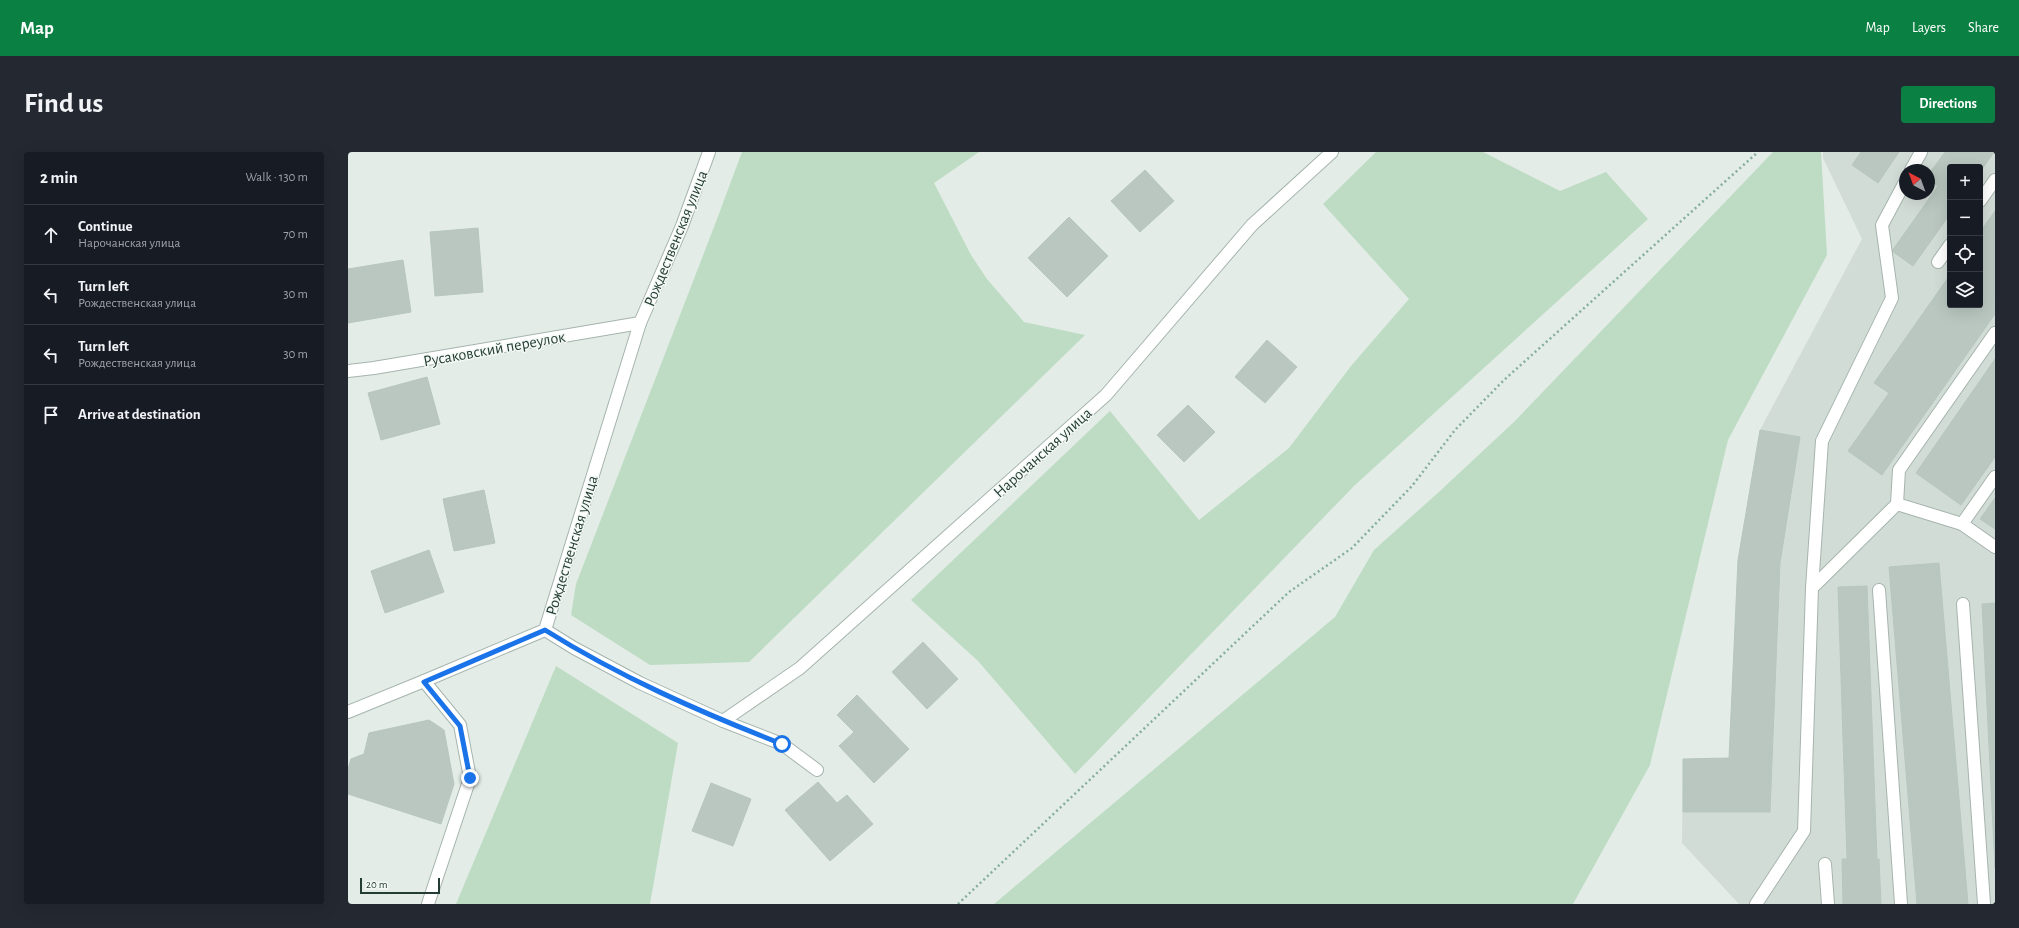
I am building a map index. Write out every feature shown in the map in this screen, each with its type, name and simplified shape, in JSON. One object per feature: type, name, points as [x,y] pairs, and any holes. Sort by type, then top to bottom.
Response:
[{"type":"street","name":"Рождественская улица","points":[[348,712],[424,682],[545,630],[640,323],[682,226],[709,152]]},
{"type":"street","name":"Нарочанская улица","points":[[723,721],[800,668],[1106,394],[1252,225],[1332,152]]},
{"type":"street","points":[[1914,164],[1921,152]]},
{"type":"street","points":[[1981,200],[1995,180]]},
{"type":"street","points":[[1756,904],[1804,831],[1812,588],[1822,441],[1892,298],[1882,225],[1899,193]]},
{"type":"street","points":[[1938,262],[1947,249]]},
{"type":"street","name":"Русаковский переулок","points":[[348,371],[374,368],[640,323]]},
{"type":"street","points":[[1812,588],[1897,504],[1899,470],[1995,334]]},
{"type":"street","points":[[1962,524],[1995,477]]},
{"type":"street","points":[[1897,504],[1962,524],[1995,547]]},
{"type":"street","points":[[1879,590],[1901,904]]},
{"type":"street","points":[[1963,604],[1984,904]]},
{"type":"street","points":[[545,630],[574,648],[640,683],[723,721],[782,744],[816,770]]},
{"type":"street","points":[[424,682],[460,726],[470,778],[428,904]]},
{"type":"street","points":[[1825,864],[1828,904]]},
{"type":"path","points":[[958,904],[1289,592],[1352,548],[1412,486],[1455,430],[1504,380],[1758,152]]},
{"type":"shaded area","points":[[1823,152],[1995,152],[1995,904],[1739,904],[1682,843],[1683,759],[1729,758],[1738,560],[1760,430],[1862,239],[1823,158]]},
{"type":"green space","points":[[742,152],[979,152],[934,183],[971,255],[987,279],[1024,322],[1085,335],[749,662],[650,665],[571,615],[576,584]]},
{"type":"green space","points":[[1376,152],[1483,152],[1560,191],[1606,172],[1648,219],[1355,485],[1075,774],[978,661],[911,600],[1110,411],[1199,520],[1289,448],[1351,366],[1409,299],[1323,204]]},
{"type":"green space","points":[[1773,152],[1821,152],[1827,255],[1728,440],[1650,765],[1573,904],[994,904],[1335,617],[1374,550],[1515,421]]},
{"type":"green space","points":[[556,666],[678,743],[650,904],[456,904]]},
{"type":"building","points":[[1861,152],[1899,152],[1878,183],[1852,165]]},
{"type":"building","points":[[1945,152],[1994,152],[1983,168],[1983,164],[1947,164],[1947,218],[1913,266],[1892,251],[1928,200],[1935,200],[1935,190],[1938,186],[1935,184],[1935,166]]},
{"type":"building","points":[[1145,170],[1174,201],[1140,232],[1111,201]]},
{"type":"building","points":[[1995,211],[1995,314],[1882,475],[1848,451],[1889,393],[1874,383],[1947,279],[1947,308],[1983,308],[1983,228]]},
{"type":"building","points":[[1069,217],[1108,256],[1067,297],[1028,258]]},
{"type":"building","points":[[478,228],[483,292],[435,296],[430,232]]},
{"type":"building","points":[[403,260],[411,312],[348,323],[348,269]]},
{"type":"building","points":[[1267,340],[1297,367],[1265,403],[1235,377]]},
{"type":"building","points":[[1995,359],[1995,457],[1961,505],[1916,473]]},
{"type":"building","points":[[427,377],[440,424],[381,440],[368,393]]},
{"type":"building","points":[[1188,405],[1215,432],[1184,462],[1157,435]]},
{"type":"building","points":[[1760,430],[1800,437],[1780,563],[1770,812],[1683,812],[1683,759],[1729,758],[1738,560]]},
{"type":"building","points":[[484,490],[495,543],[454,551],[443,499]]},
{"type":"building","points":[[1995,498],[1995,529],[1980,519]]},
{"type":"building","points":[[429,550],[444,592],[385,613],[371,571]]},
{"type":"building","points":[[1939,563],[1968,904],[1917,904],[1889,567]]},
{"type":"building","points":[[1867,586],[1877,859],[1879,859],[1881,904],[1843,904],[1842,859],[1847,859],[1838,587]]},
{"type":"building","points":[[1995,603],[1995,868],[1982,604]]},
{"type":"building","points":[[923,642],[958,679],[927,709],[892,672]]},
{"type":"building","points":[[857,695],[909,749],[874,783],[839,746],[854,732],[837,715]]},
{"type":"building","points":[[429,720],[444,730],[454,784],[441,824],[348,794],[348,769],[351,759],[364,754],[369,733]]},
{"type":"building","points":[[818,782],[837,803],[847,795],[873,824],[830,861],[785,810]]},
{"type":"building","points":[[711,783],[751,799],[733,846],[692,831]]},
{"type":"route","points":[[470,778],[460,726],[424,682],[545,630],[574,648],[640,683],[723,721],[782,744]]}]
